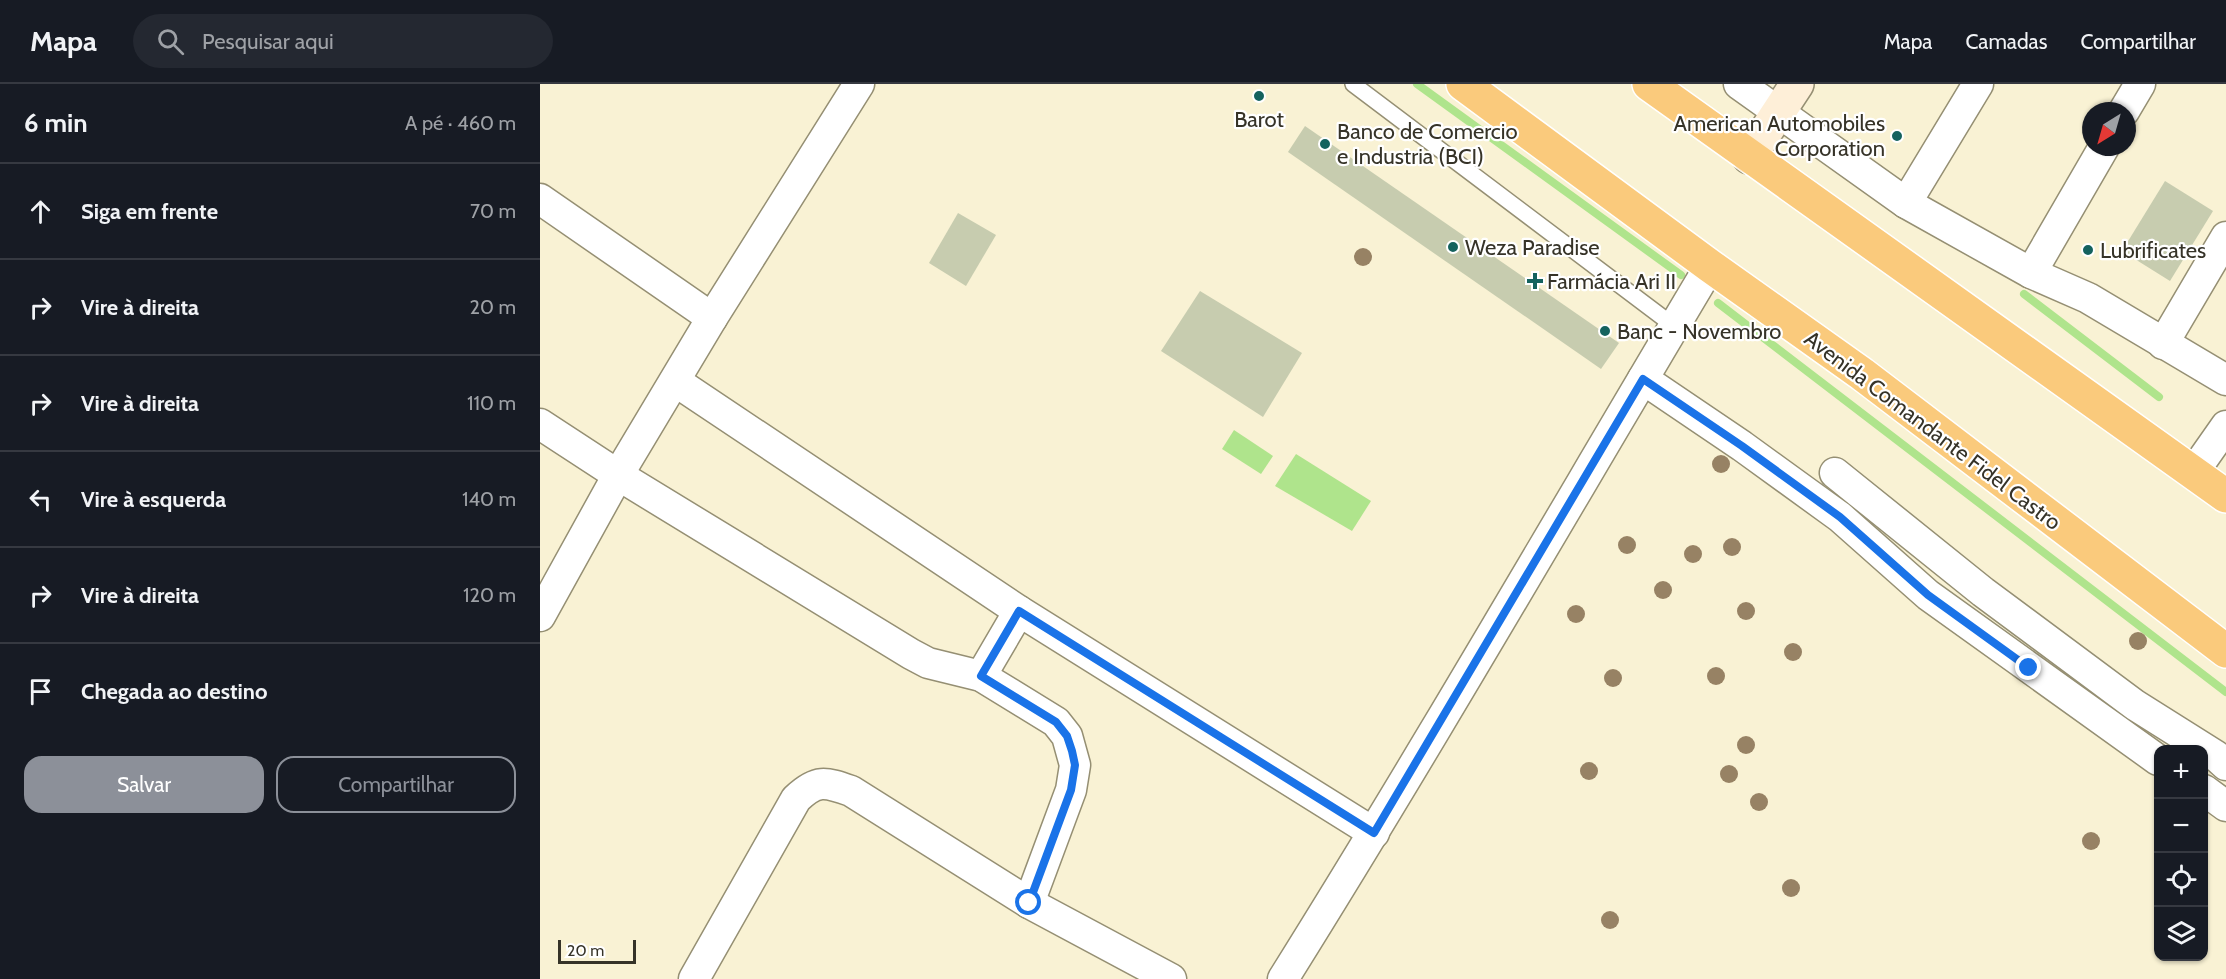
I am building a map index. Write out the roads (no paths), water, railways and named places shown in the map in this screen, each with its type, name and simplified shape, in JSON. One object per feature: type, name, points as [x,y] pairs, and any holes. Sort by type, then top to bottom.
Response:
[{"type":"highway","name":"Avenida Comandante Fidel Castro","points":[[1463,84],[1871,382],[2226,651]]},
{"type":"highway","points":[[1649,84],[2226,496]]},
{"type":"street","points":[[542,609],[618,475],[712,318],[859,84]]},
{"type":"street","points":[[1739,84],[1906,203],[2031,273],[2088,298],[2226,380]]},
{"type":"street","points":[[1749,157],[1797,84]]},
{"type":"street","points":[[1906,203],[1978,84]]},
{"type":"street","points":[[2129,102],[2140,84]]},
{"type":"street","points":[[2031,273],[2099,156]]},
{"type":"street","points":[[540,199],[712,318]]},
{"type":"street","points":[[2163,344],[2226,237]]},
{"type":"street","points":[[1283,979],[1374,833],[1710,266]]},
{"type":"street","points":[[1643,379],[1742,446],[1840,517],[1928,595],[2154,757]]},
{"type":"street","points":[[675,381],[1019,611],[1374,833]]},
{"type":"street","points":[[540,424],[618,475],[911,654],[928,663],[981,676],[1056,722],[1067,736],[1075,765],[1071,790],[1029,903]]},
{"type":"street","points":[[2193,473],[2226,426]]},
{"type":"street","points":[[1835,473],[2002,606],[2135,705],[2216,756],[2226,765]]},
{"type":"street","points":[[981,676],[1019,611]]},
{"type":"street","points":[[694,979],[796,799],[809,786],[821,783],[851,791],[1029,903],[1172,979]]},
{"type":"street","points":[[2208,793],[2226,806]]},
{"type":"lane","points":[[1353,84],[1674,326]]},
{"type":"waterway","points":[[1417,84],[1681,275]]},
{"type":"waterway","points":[[2024,294],[2159,397]]},
{"type":"waterway","points":[[1718,303],[2226,692]]},
{"type":"place","name":"Barot","points":[[1259,96]]},
{"type":"place","name":"American Automobiles Corporation","points":[[1897,136]]},
{"type":"place","name":"Banco de Comercio e Industria (BCI)","points":[[1325,144]]},
{"type":"place","name":"Weza Paradise","points":[[1453,247]]},
{"type":"place","name":"Lubrificates","points":[[2088,250]]},
{"type":"place","name":"Farmácia Ari II","points":[[1535,281]]},
{"type":"place","name":"Banc - Novembro","points":[[1605,331]]}]
